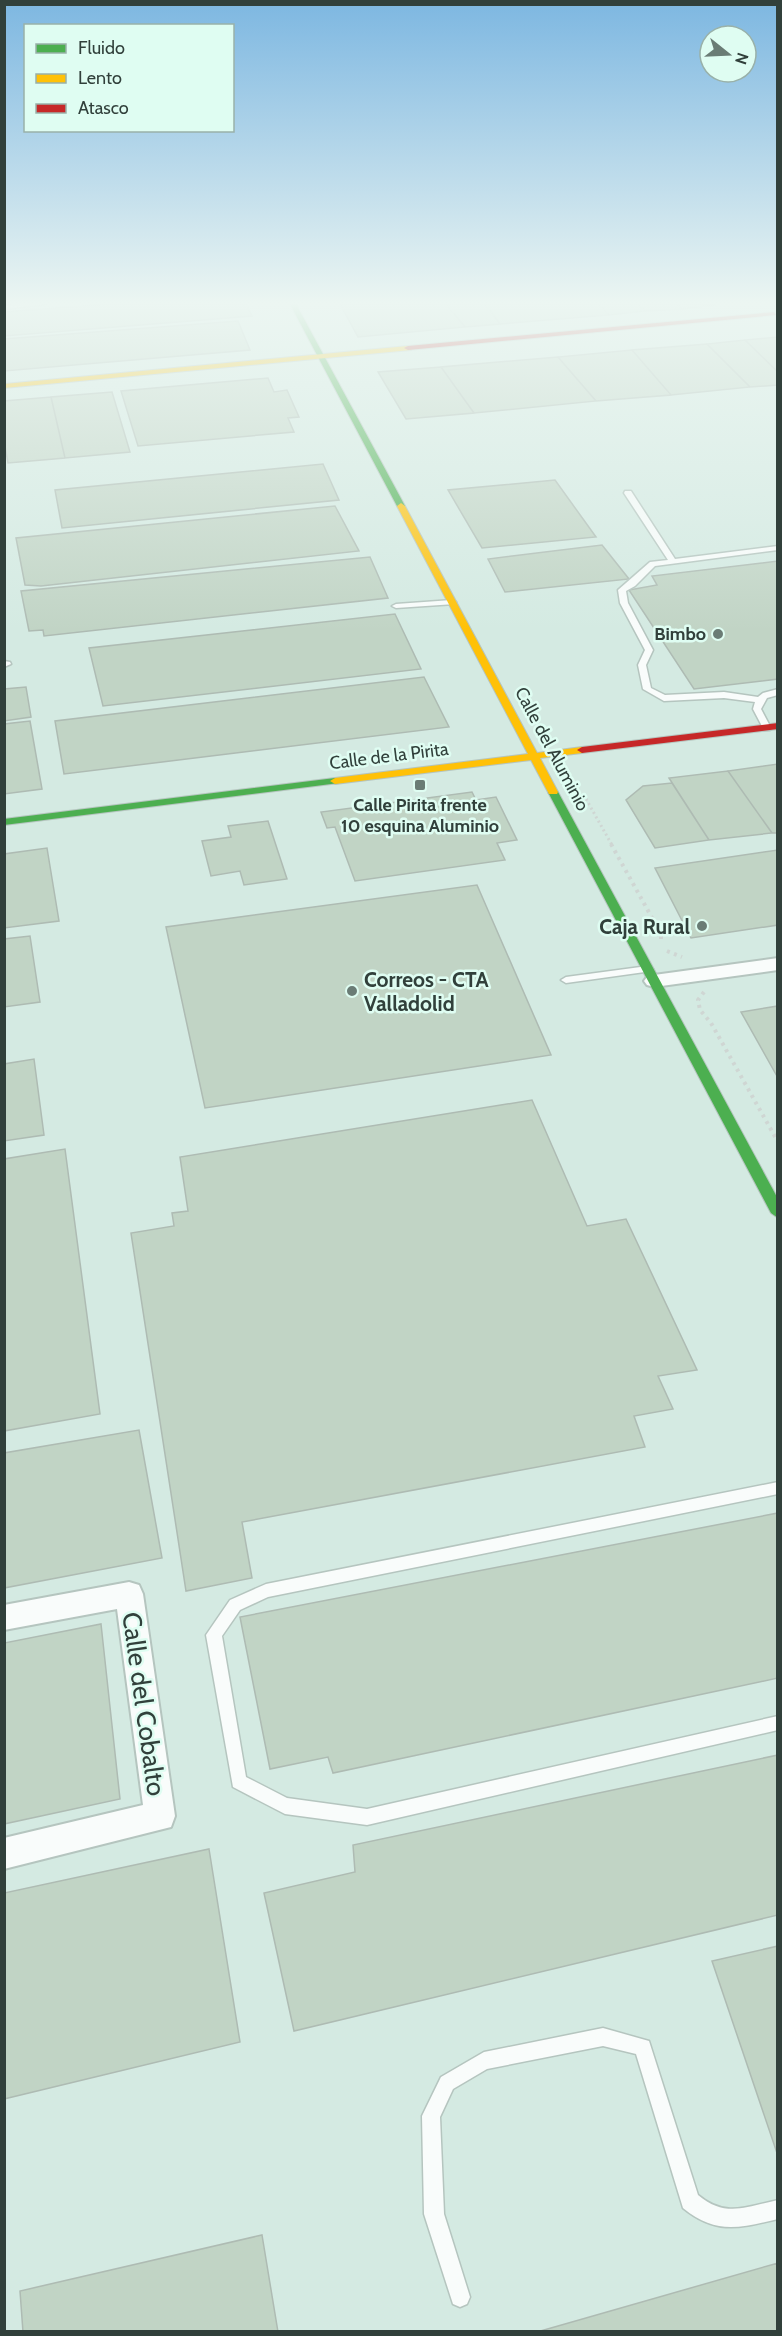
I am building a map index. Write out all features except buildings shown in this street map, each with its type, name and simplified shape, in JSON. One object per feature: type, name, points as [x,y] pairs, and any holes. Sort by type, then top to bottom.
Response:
[{"type":"street","name":"Calle del Aluminio","points":[[351,413],[777,1213]]},
{"type":"street","name":"Calle de la Pirita","points":[[4,822],[772,727]]},
{"type":"street","points":[[651,975],[777,964]]},
{"type":"street","name":"Calle del Cobalto","points":[[4,1618],[129,1594],[160,1816],[4,1854]]},
{"type":"lane","points":[[628,493],[673,561]]},
{"type":"lane","points":[[759,700],[724,695],[664,698],[647,689],[642,665],[649,650],[624,603],[622,590],[632,584],[652,564],[777,548]]},
{"type":"lane","points":[[396,606],[452,602]]},
{"type":"lane","points":[[772,727],[757,709],[759,700],[765,693],[777,692]]},
{"type":"lane","points":[[566,980],[651,975]]},
{"type":"lane","points":[[777,1488],[266,1591],[235,1605],[214,1635],[239,1782],[285,1806],[368,1817],[777,1723]]},
{"type":"lane","points":[[460,2297],[434,2214],[431,2116],[447,2083],[484,2061],[603,2037],[643,2048],[690,2201],[703,2213],[728,2221],[777,2209]]},
{"type":"path","points":[[582,795],[589,802],[661,934],[660,942],[667,951],[688,958]]},
{"type":"path","points":[[710,988],[698,1000],[700,1010],[777,1142]]},
{"type":"traffic: fast","points":[[351,413],[401,506]]},
{"type":"traffic: fast","points":[[4,822],[335,781]]},
{"type":"traffic: fast","points":[[553,792],[778,1213]]},
{"type":"traffic: slow","points":[[401,506],[553,792]]},
{"type":"traffic: slow","points":[[335,781],[582,750]]},
{"type":"traffic: jam","points":[[582,750],[778,726]]},
{"type":"place","name":"Bimbo","points":[[718,634]]},
{"type":"place","name":"Calle Pirita frente 10 esquina Aluminio","points":[[420,785]]},
{"type":"place","name":"Caja Rural","points":[[702,926]]},
{"type":"place","name":"Correos - CTA Valladolid","points":[[352,991]]}]
